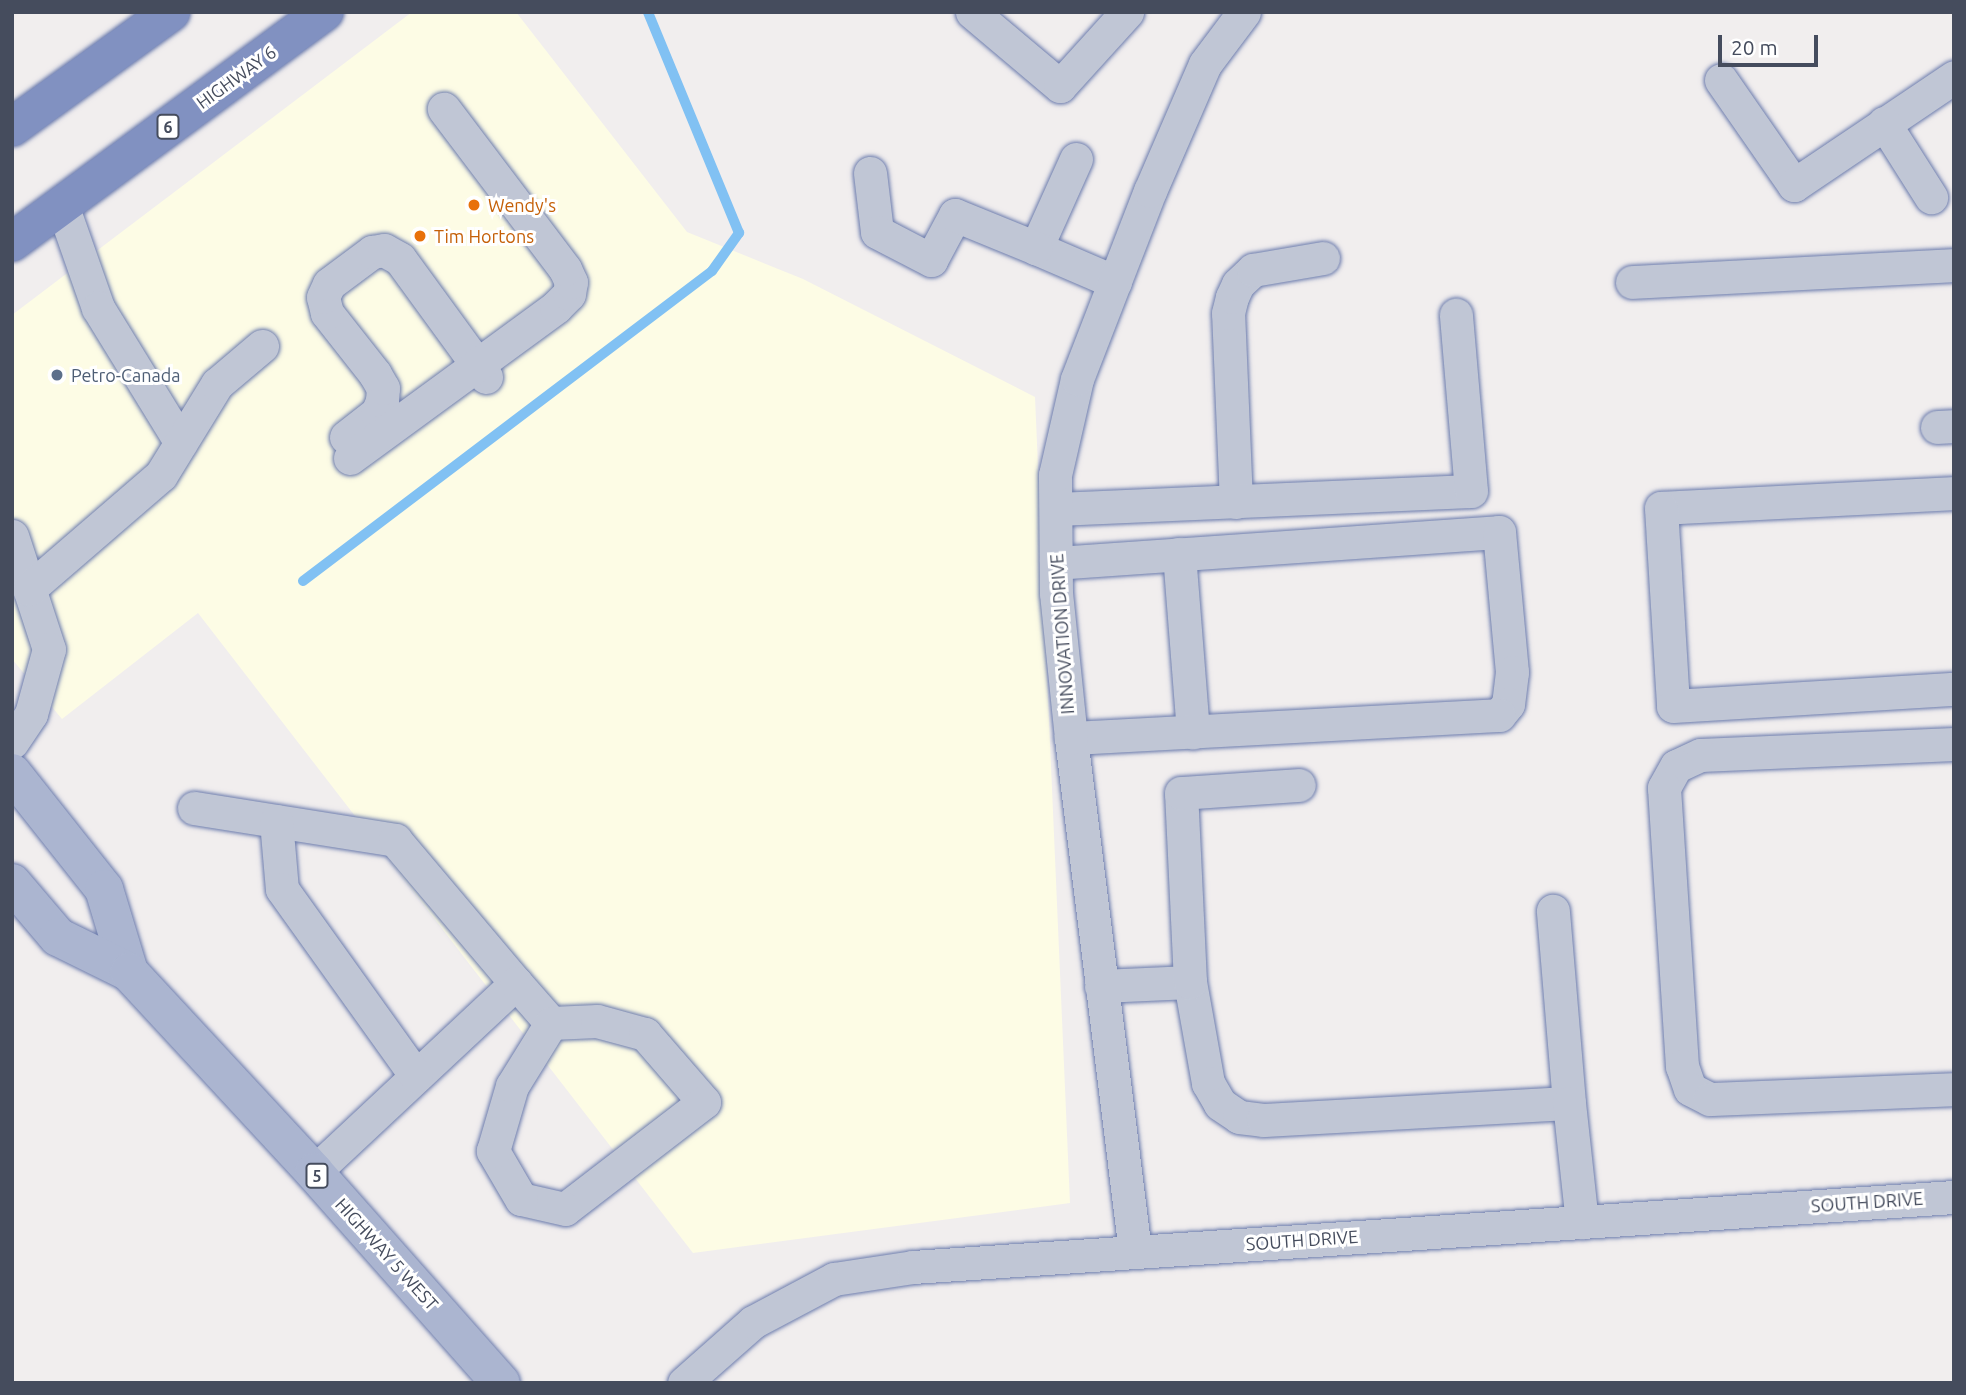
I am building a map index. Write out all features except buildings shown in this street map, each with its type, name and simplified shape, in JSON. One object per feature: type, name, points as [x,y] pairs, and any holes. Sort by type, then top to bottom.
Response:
[{"type":"highway","points":[[12,127],[171,12]]},
{"type":"highway","name":"HIGHWAY 6","points":[[12,242],[324,12]]},
{"type":"main road","name":"HIGHWAY 5 WEST","points":[[12,773],[104,889],[129,972]]},
{"type":"main road","name":"HIGHWAY 5 WEST","points":[[12,883],[58,937],[129,972],[314,1172],[502,1383]]},
{"type":"street","points":[[972,12],[1060,86],[1128,12]]},
{"type":"street","name":"INNOVATION DRIVE","points":[[1135,1251],[1071,738],[1056,563],[1055,475],[1077,379],[1150,191],[1205,64],[1244,12]]},
{"type":"street","points":[[1721,80],[1794,185],[1954,77]]},
{"type":"street","points":[[444,109],[565,269],[571,282],[569,293],[481,371],[344,450],[377,413],[383,388],[376,374],[327,313],[323,297],[329,284],[372,252],[384,250],[400,259],[481,371]]},
{"type":"street","points":[[1884,122],[1931,197]]},
{"type":"street","points":[[1036,248],[1076,159]]},
{"type":"street","points":[[870,173],[877,232],[931,260],[955,215],[1115,282]]},
{"type":"street","points":[[62,205],[98,309],[181,443]]},
{"type":"street","points":[[1237,502],[1228,313],[1232,297],[1238,284],[1253,270],[1323,258]]},
{"type":"street","points":[[1632,282],[1954,265]]},
{"type":"street","points":[[1056,509],[1471,491],[1456,315]]},
{"type":"street","points":[[29,589],[161,475],[217,384],[262,346]]},
{"type":"street","points":[[1954,493],[1661,508],[1673,706],[1954,689]]},
{"type":"street","points":[[1056,563],[1499,533],[1512,672],[1508,704],[1499,715],[1071,738]]},
{"type":"street","points":[[12,536],[49,649],[31,714],[12,742]]},
{"type":"street","points":[[1179,554],[1193,732]]},
{"type":"street","points":[[1954,744],[1700,755],[1676,766],[1664,788],[1682,1066],[1690,1089],[1710,1099],[1954,1089]]},
{"type":"street","points":[[1298,785],[1181,793],[1190,982],[1208,1083],[1220,1104],[1238,1117],[1264,1120],[1569,1103]]},
{"type":"street","points":[[194,808],[395,840],[551,1023]]},
{"type":"street","points":[[276,821],[282,889],[416,1076]]},
{"type":"street","points":[[1553,911],[1582,1222]]},
{"type":"street","points":[[1101,986],[1190,982]]},
{"type":"street","points":[[314,1172],[516,983]]},
{"type":"street","points":[[597,1021],[645,1034],[704,1102],[565,1209],[521,1199],[493,1151],[513,1086],[551,1023],[597,1021]]},
{"type":"street","name":"SOUTH DRIVE","points":[[684,1383],[753,1322],[834,1279],[913,1267],[1954,1196]]},
{"type":"shaded area","points":[[412,12],[516,12],[687,232],[803,279],[1035,397],[1070,1203],[693,1253],[198,613],[62,719],[12,659],[12,315]]},
{"type":"waterway","points":[[303,581],[712,271],[739,233],[648,12]]},
{"type":"place","name":"Wendy's","points":[[474,205]]},
{"type":"place","name":"Tim Hortons","points":[[420,236]]},
{"type":"place","name":"Petro-Canada","points":[[57,375]]}]
